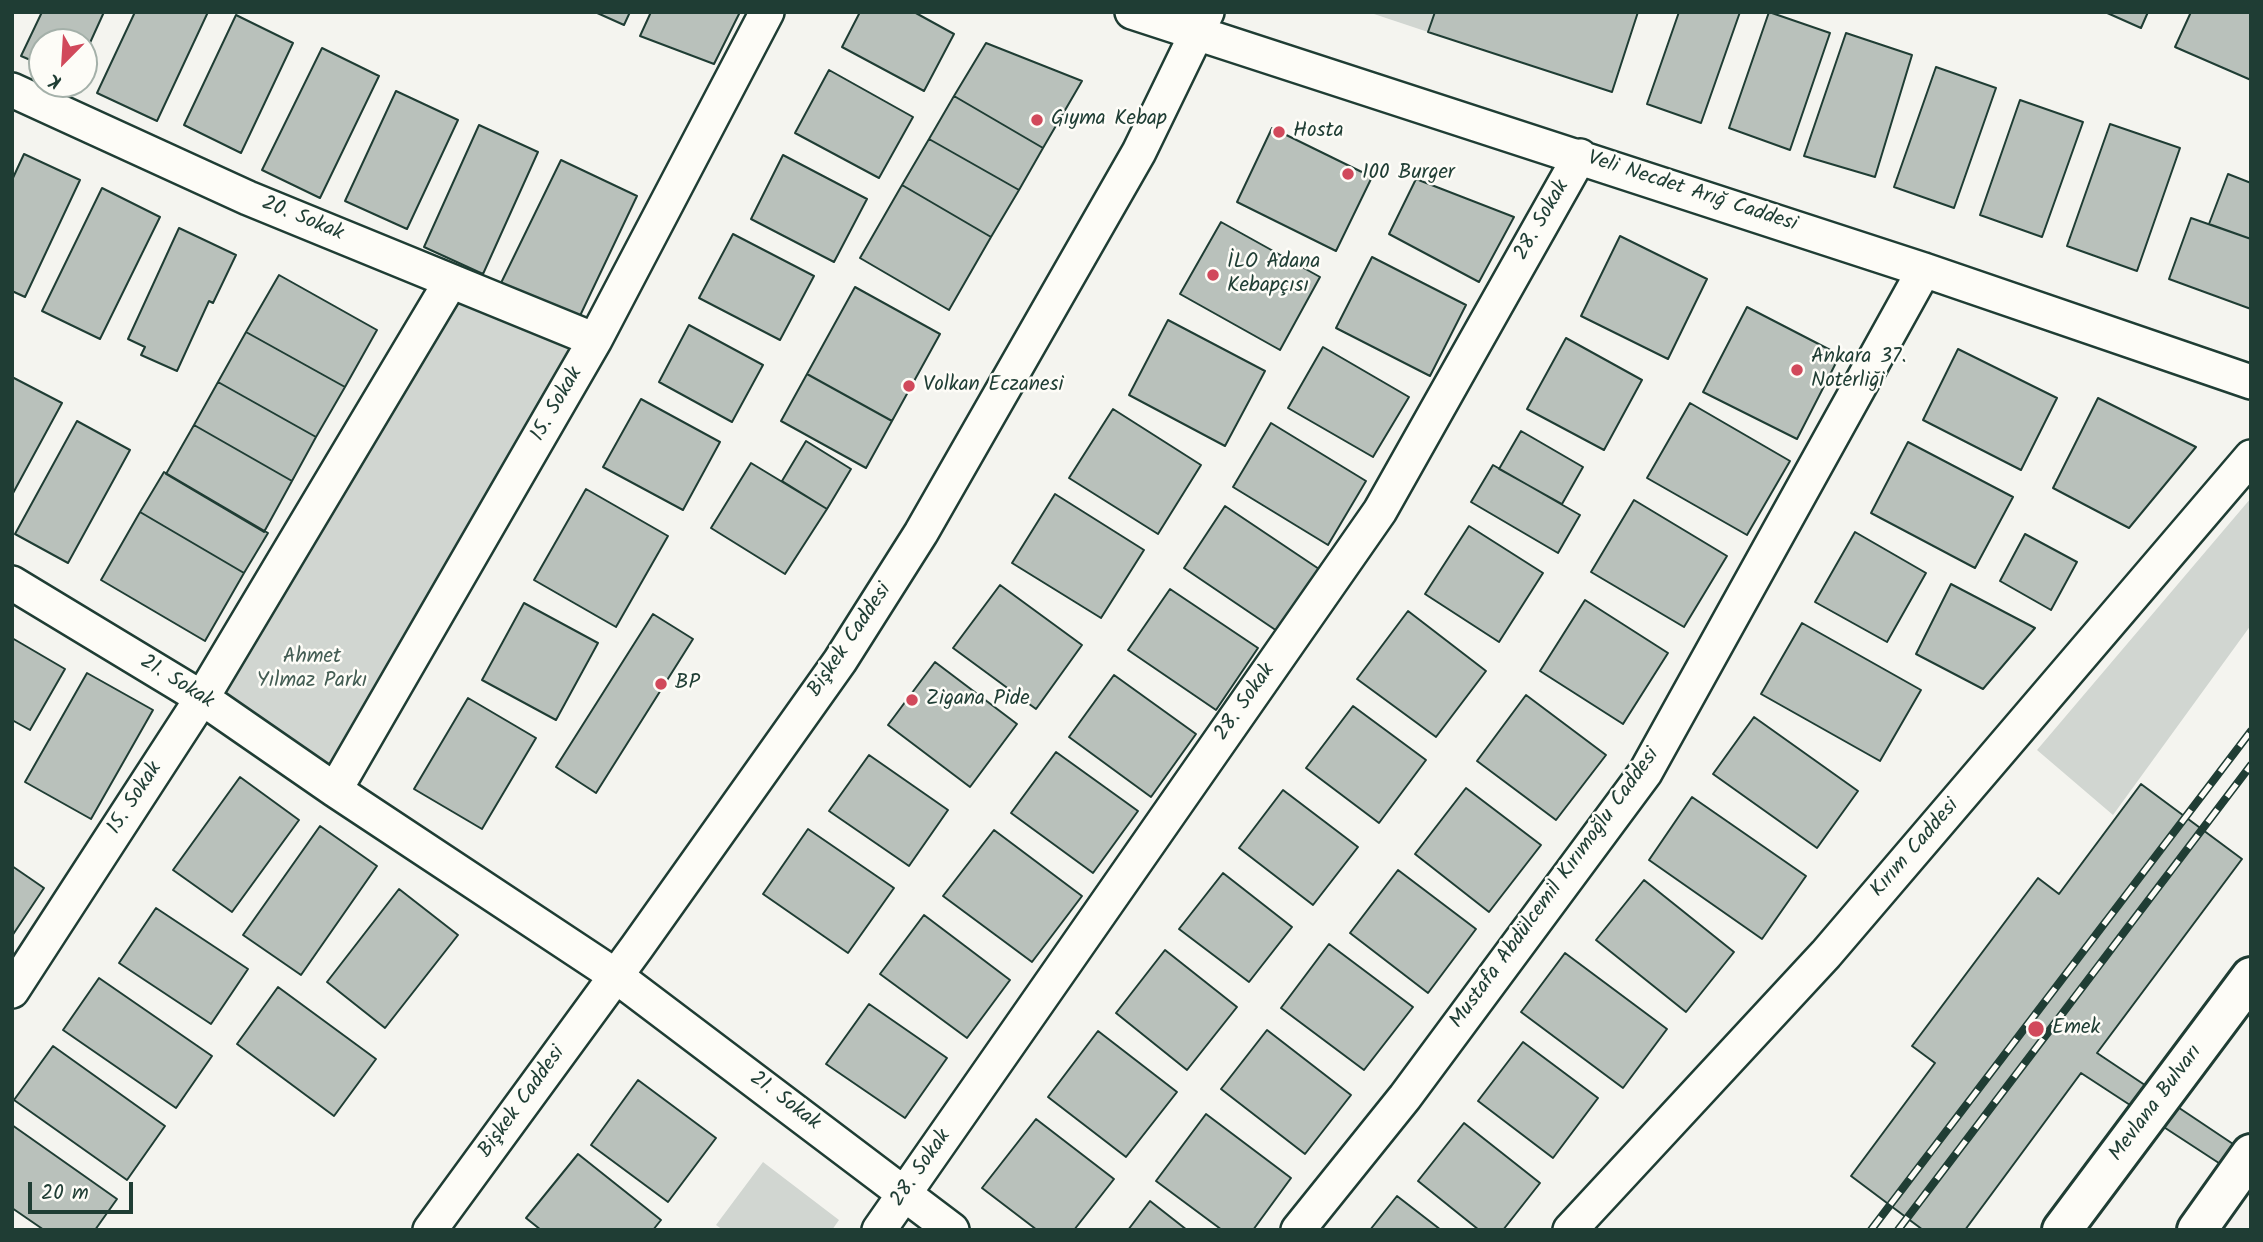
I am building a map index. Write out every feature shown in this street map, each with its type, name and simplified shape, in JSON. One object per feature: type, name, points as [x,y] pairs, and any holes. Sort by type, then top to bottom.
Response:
[{"type":"highway","name":"Mevlana Bulvarı","points":[[2062,1230],[2251,977]]},
{"type":"highway","points":[[2204,1222],[2251,1154]]},
{"type":"highway","points":[[2204,1222],[2251,1167]]},
{"type":"street","name":"15. Sokak","points":[[335,790],[595,340],[768,12]]},
{"type":"street","name":"Veli Necdet Arığ Caddesi","points":[[1132,12],[1203,24],[1580,156],[2251,382]]},
{"type":"street","name":"Bişkek Caddesi","points":[[430,1230],[616,976],[840,661],[921,533],[1139,152],[1203,24]]},
{"type":"street","name":"20. Sokak","points":[[12,90],[248,198],[595,340]]},
{"type":"street","name":"28. Sokak","points":[[879,1230],[1380,511],[1580,156]]},
{"type":"street","name":"Mustafa Abdülcemil Kırımoğlu Caddesi","points":[[1298,1230],[1405,1097],[1645,772],[1924,270]]},
{"type":"street","name":"15. Sokak","points":[[12,991],[202,698],[451,281]]},
{"type":"street","name":"Kırım Caddesi","points":[[1570,1230],[1826,954],[2251,457]]},
{"type":"street","name":"21. Sokak","points":[[12,583],[202,698],[335,790],[616,976],[952,1230]]},
{"type":"green space","points":[[1368,12],[1435,12],[1428,32]]},
{"type":"green space","name":"Ahmet Yılmaz Parkı","points":[[451,281],[595,340],[335,790],[202,698]]},
{"type":"green space","points":[[2251,498],[2251,625],[2113,815],[2037,750]]},
{"type":"green space","points":[[763,1162],[839,1220],[832,1230],[723,1230],[716,1225]]},
{"type":"building","points":[[42,12],[104,12],[97,28],[34,28]]},
{"type":"building","points":[[135,12],[208,12],[157,121],[98,93]]},
{"type":"building","points":[[595,12],[630,12],[624,25]]},
{"type":"building","points":[[651,12],[740,12],[714,64],[640,36]]},
{"type":"building","points":[[860,12],[914,12],[954,34],[924,91],[842,47]]},
{"type":"building","points":[[1435,12],[1638,12],[1612,92],[1428,32]]},
{"type":"building","points":[[1679,12],[1740,12],[1701,123],[1647,104]]},
{"type":"building","points":[[1769,12],[1830,33],[1790,150],[1729,128]]},
{"type":"building","points":[[2105,12],[2148,12],[2141,28]]},
{"type":"building","points":[[2191,12],[2251,12],[2251,80],[2175,47]]},
{"type":"building","points":[[236,15],[293,43],[241,153],[184,125]]},
{"type":"building","points":[[1846,33],[1912,55],[1875,177],[1804,156]]},
{"type":"building","points":[[28,41],[28,59],[21,56]]},
{"type":"building","points":[[986,43],[1082,81],[1043,148],[954,96]]},
{"type":"building","points":[[322,48],[379,76],[320,198],[262,170]]},
{"type":"building","points":[[1936,67],[1996,88],[1954,208],[1894,187]]},
{"type":"building","points":[[829,70],[913,117],[879,178],[795,133]]},
{"type":"building","points":[[396,91],[458,120],[407,229],[345,201]]},
{"type":"building","points":[[954,96],[1043,148],[1019,190],[929,139]]},
{"type":"building","points":[[2020,100],[2083,122],[2042,237],[1980,215]]},
{"type":"building","points":[[2110,124],[2180,148],[2137,271],[2067,246]]},
{"type":"building","points":[[479,125],[538,152],[483,274],[424,247]]},
{"type":"building","points":[[1272,128],[1372,177],[1336,251],[1237,202]]},
{"type":"building","points":[[929,139],[1019,190],[991,237],[902,185]]},
{"type":"building","points":[[24,154],[80,180],[25,297],[12,291],[12,180]]},
{"type":"building","points":[[783,155],[867,199],[834,262],[751,219]]},
{"type":"building","points":[[561,160],[637,196],[578,320],[501,283]]},
{"type":"building","points":[[2228,174],[2251,183],[2251,239],[2209,224]]},
{"type":"building","points":[[1416,179],[1514,217],[1479,282],[1389,234]]},
{"type":"building","points":[[902,185],[991,237],[949,310],[860,258]]},
{"type":"building","points":[[102,188],[160,217],[100,339],[42,311]]},
{"type":"building","points":[[2191,218],[2251,239],[2251,309],[2169,279]]},
{"type":"building","points":[[1221,222],[1320,277],[1280,350],[1180,294]]},
{"type":"building","points":[[179,228],[236,255],[213,303],[209,301],[177,371],[141,355],[145,347],[128,339]]},
{"type":"building","points":[[733,234],[814,276],[780,340],[699,298]]},
{"type":"building","points":[[1620,236],[1707,279],[1668,359],[1581,316]]},
{"type":"building","points":[[1372,257],[1466,305],[1430,376],[1336,328]]},
{"type":"building","points":[[279,275],[377,330],[345,387],[246,332]]},
{"type":"building","points":[[855,287],[940,334],[892,421],[807,374]]},
{"type":"building","points":[[1747,307],[1840,355],[1797,439],[1703,392]]},
{"type":"building","points":[[1168,320],[1265,371],[1225,446],[1129,395]]},
{"type":"building","points":[[689,325],[763,365],[732,422],[659,382]]},
{"type":"building","points":[[246,332],[345,387],[316,437],[218,382]]},
{"type":"building","points":[[1566,338],[1642,380],[1604,450],[1527,409]]},
{"type":"building","points":[[1323,347],[1409,397],[1373,457],[1288,408]]},
{"type":"building","points":[[1958,349],[2057,398],[2021,470],[1923,420]]},
{"type":"building","points":[[807,374],[892,421],[866,468],[781,421]]},
{"type":"building","points":[[12,377],[62,403],[12,495]]},
{"type":"building","points":[[218,382],[316,437],[292,481],[194,425]]},
{"type":"building","points":[[2098,398],[2196,447],[2129,528],[2053,488]]},
{"type":"building","points":[[641,399],[720,442],[683,510],[603,467]]},
{"type":"building","points":[[1690,403],[1790,461],[1747,535],[1647,478]]},
{"type":"building","points":[[1113,409],[1201,465],[1158,534],[1069,478]]},
{"type":"building","points":[[77,421],[130,450],[68,563],[15,534]]},
{"type":"building","points":[[1271,423],[1366,481],[1328,545],[1233,487]]},
{"type":"building","points":[[194,425],[292,481],[264,532],[166,474]]},
{"type":"building","points":[[1521,431],[1583,467],[1562,504],[1499,469]]},
{"type":"building","points":[[806,441],[851,469],[827,509],[782,481]]},
{"type":"building","points":[[1908,442],[2013,497],[1975,568],[1871,513]]},
{"type":"building","points":[[751,463],[827,509],[785,574],[711,528]]},
{"type":"building","points":[[1493,465],[1580,515],[1558,553],[1471,502]]},
{"type":"building","points":[[164,472],[268,533],[244,573],[140,512]]},
{"type":"building","points":[[586,489],[668,536],[616,627],[534,580]]},
{"type":"building","points":[[1055,494],[1144,550],[1101,618],[1012,563]]},
{"type":"building","points":[[1634,500],[1727,556],[1684,627],[1591,572]]},
{"type":"building","points":[[1225,506],[1319,569],[1277,631],[1184,568]]},
{"type":"building","points":[[140,512],[244,573],[205,641],[101,580]]},
{"type":"building","points":[[1469,526],[1543,573],[1499,642],[1425,594]]},
{"type":"building","points":[[1855,532],[1926,573],[1887,642],[1815,602]]},
{"type":"building","points":[[2025,534],[2077,562],[2051,610],[2000,581]]},
{"type":"building","points":[[1951,584],[2035,628],[1983,689],[1916,654]]},
{"type":"building","points":[[1000,585],[1082,645],[1036,709],[953,648]]},
{"type":"building","points":[[1170,589],[1258,648],[1216,710],[1128,650]]},
{"type":"building","points":[[1585,600],[1668,653],[1623,724],[1540,671]]},
{"type":"building","points":[[524,603],[598,643],[556,720],[482,680]]},
{"type":"building","points":[[1408,611],[1486,671],[1436,737],[1357,679]]},
{"type":"building","points":[[653,614],[693,639],[596,793],[556,767]]},
{"type":"building","points":[[1802,623],[1921,690],[1880,761],[1761,694]]},
{"type":"building","points":[[12,638],[65,669],[30,730],[12,720]]},
{"type":"building","points":[[935,662],[1017,724],[970,787],[888,725]]},
{"type":"building","points":[[87,673],[153,710],[91,819],[25,782]]},
{"type":"building","points":[[1114,675],[1196,734],[1151,797],[1069,737]]},
{"type":"building","points":[[1526,695],[1606,755],[1556,820],[1477,761]]},
{"type":"building","points":[[468,698],[536,738],[482,829],[414,789]]},
{"type":"building","points":[[1353,706],[1426,760],[1379,823],[1306,768]]},
{"type":"building","points":[[1754,717],[1858,791],[1817,848],[1713,774]]},
{"type":"building","points":[[1056,752],[1138,811],[1093,873],[1011,813]]},
{"type":"building","points":[[869,755],[948,810],[909,866],[829,811]]},
{"type":"building","points":[[240,777],[299,820],[232,912],[173,870]]},
{"type":"building","name":"Emek","points":[[2141,784],[2242,859],[2097,1053],[2251,1156],[2251,1184],[2081,1073],[1965,1230],[1923,1230],[1851,1176],[1935,1063],[1912,1046],[2038,878],[2059,894]]},
{"type":"building","points":[[1466,788],[1541,845],[1489,912],[1415,854]]},
{"type":"building","points":[[1283,790],[1358,847],[1313,905],[1239,848]]},
{"type":"building","points":[[1692,797],[1806,876],[1762,939],[1649,860]]},
{"type":"building","points":[[320,826],[377,866],[301,975],[243,935]]},
{"type":"building","points":[[808,829],[894,888],[848,953],[763,894]]},
{"type":"building","points":[[994,830],[1082,896],[1032,962],[943,896]]},
{"type":"building","points":[[12,866],[44,888],[12,936]]},
{"type":"building","points":[[1398,870],[1476,929],[1428,993],[1350,933]]},
{"type":"building","points":[[1223,873],[1292,927],[1249,982],[1179,929]]},
{"type":"building","points":[[1644,880],[1734,952],[1686,1012],[1596,940]]},
{"type":"building","points":[[399,889],[458,935],[385,1028],[327,982]]},
{"type":"building","points":[[156,908],[248,969],[211,1024],[119,963]]},
{"type":"building","points":[[924,915],[1010,980],[967,1038],[880,974]]},
{"type":"building","points":[[1329,944],[1413,1007],[1364,1070],[1281,1008]]},
{"type":"building","points":[[1165,950],[1237,1007],[1187,1070],[1116,1013]]},
{"type":"building","points":[[1565,953],[1667,1029],[1623,1088],[1521,1012]]},
{"type":"building","points":[[99,978],[212,1056],[176,1108],[63,1030]]},
{"type":"building","points":[[278,987],[376,1059],[334,1116],[237,1044]]},
{"type":"building","points":[[869,1004],[947,1058],[905,1118],[826,1064]]},
{"type":"building","points":[[1267,1030],[1351,1095],[1305,1154],[1221,1089]]},
{"type":"building","points":[[1098,1031],[1177,1092],[1126,1157],[1048,1097]]},
{"type":"building","points":[[1523,1042],[1598,1098],[1553,1158],[1478,1101]]},
{"type":"building","points":[[53,1046],[165,1126],[127,1180],[14,1100]]},
{"type":"building","points":[[638,1080],[716,1138],[668,1202],[591,1145]]},
{"type":"building","points":[[1206,1114],[1291,1178],[1253,1230],[1222,1230],[1156,1181]]},
{"type":"building","points":[[1036,1119],[1114,1179],[1074,1230],[1037,1230],[982,1188]]},
{"type":"building","points":[[1464,1123],[1540,1183],[1503,1230],[1479,1230],[1418,1181]]},
{"type":"building","points":[[12,1125],[117,1199],[95,1230],[44,1230],[12,1208]]},
{"type":"building","points":[[578,1154],[661,1220],[653,1230],[541,1230],[526,1218]]},
{"type":"building","points":[[1397,1196],[1441,1230],[1370,1230]]},
{"type":"building","points":[[1150,1201],[1187,1230],[1128,1230]]},
{"type":"railway","points":[[1871,1230],[2251,731]]},
{"type":"railway","points":[[1898,1230],[2251,765]]},
{"type":"place","name":"Gıyma Kebap","points":[[1037,120]]},
{"type":"place","name":"Hosta","points":[[1279,132]]},
{"type":"place","name":"100 Burger","points":[[1348,174]]},
{"type":"place","name":"İLO Adana Kebapçısı","points":[[1213,275]]},
{"type":"place","name":"Ankara 37. Noterliği","points":[[1797,370]]},
{"type":"place","name":"Volkan Eczanesi","points":[[909,386]]},
{"type":"place","name":"BP","points":[[661,684]]},
{"type":"place","name":"Zigana Pide","points":[[912,700]]},
{"type":"place","name":"Emek","points":[[2036,1029]]}]
